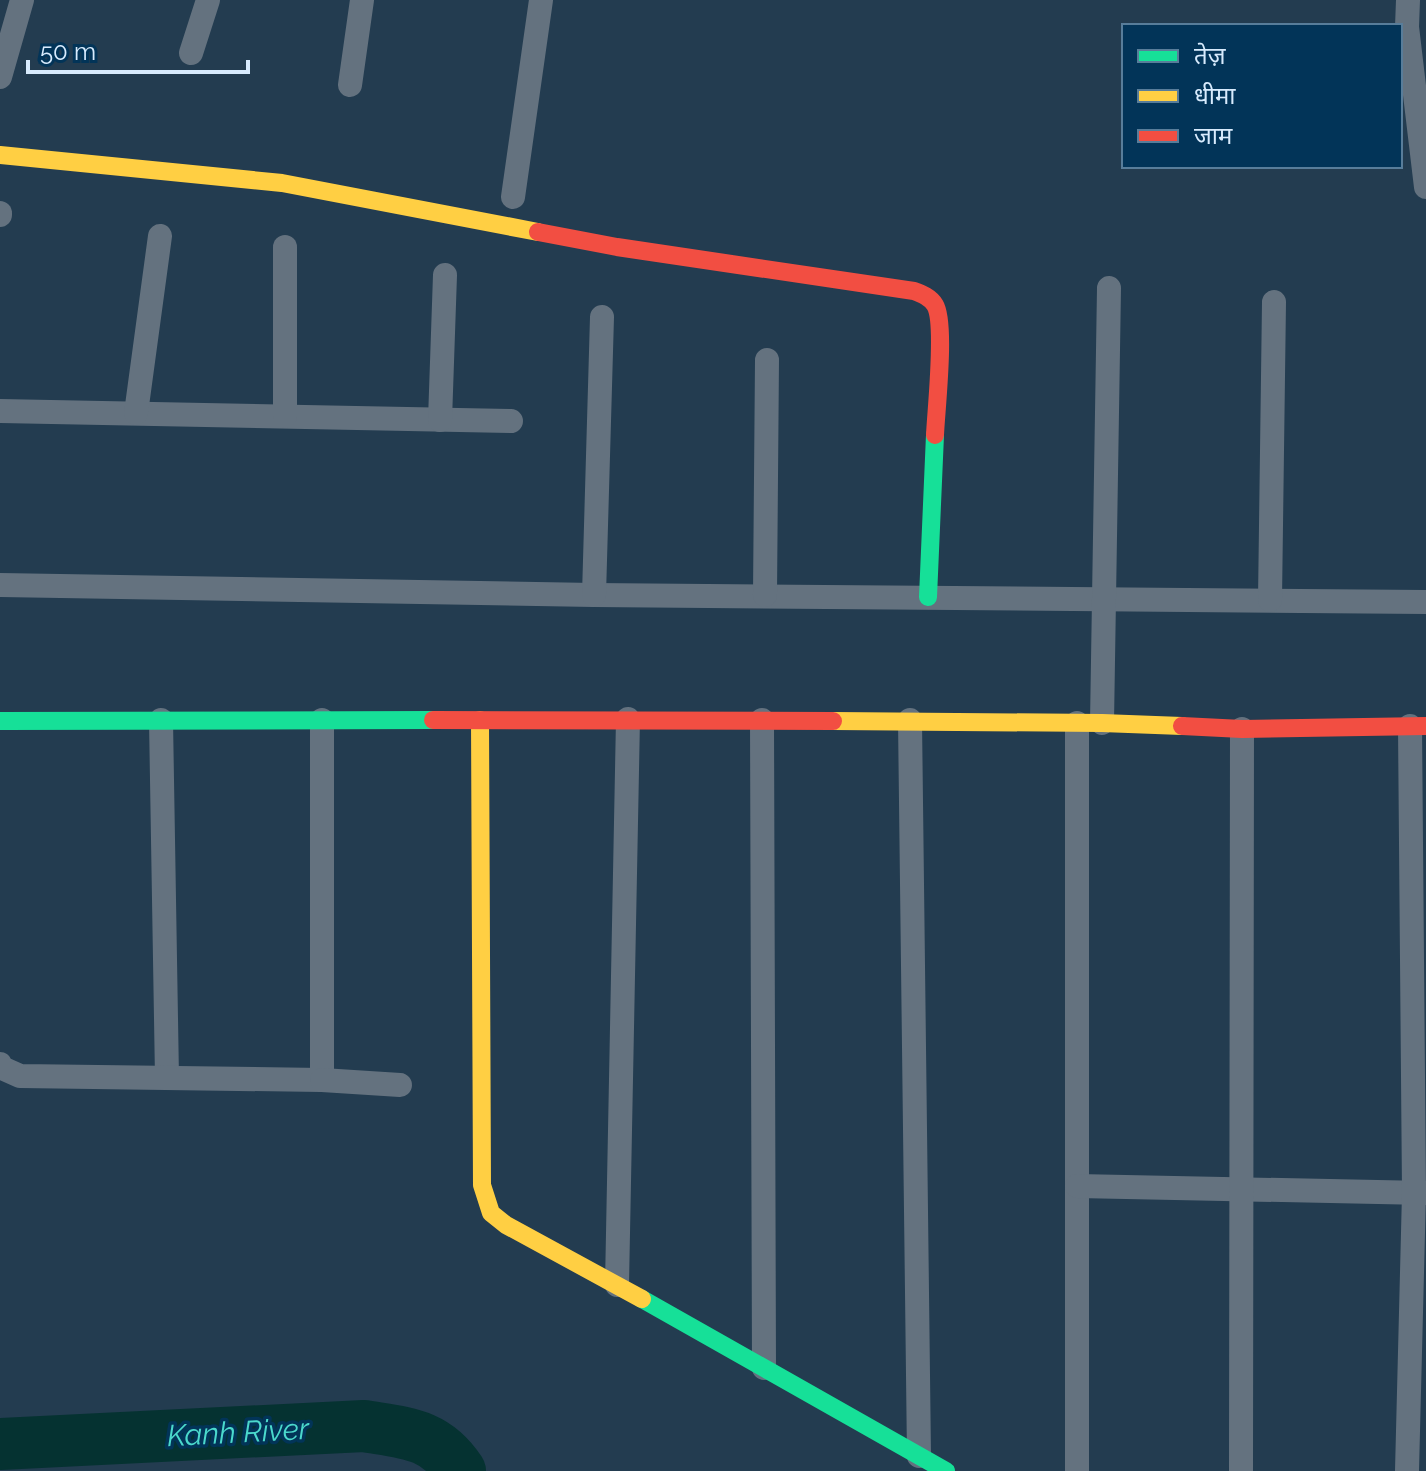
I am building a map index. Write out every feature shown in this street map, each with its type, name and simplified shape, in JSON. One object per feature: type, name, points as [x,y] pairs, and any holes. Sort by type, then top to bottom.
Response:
[{"type":"street","points":[[0,77],[22,0]]},
{"type":"street","points":[[191,53],[208,0]]},
{"type":"street","points":[[350,85],[362,0]]},
{"type":"street","points":[[513,197],[541,0]]},
{"type":"street","points":[[1408,0],[1407,27],[1426,187]]},
{"type":"street","points":[[0,155],[282,183],[617,247],[914,291],[931,298],[939,309],[940,325],[928,597]]},
{"type":"street","points":[[136,413],[160,236]]},
{"type":"street","points":[[285,247],[285,416]]},
{"type":"street","points":[[440,420],[445,275]]},
{"type":"street","points":[[1102,723],[1109,288]]},
{"type":"street","points":[[1270,600],[1274,302]]},
{"type":"street","points":[[594,595],[602,317]]},
{"type":"street","points":[[765,595],[767,360]]},
{"type":"street","points":[[0,411],[511,421]]},
{"type":"street","points":[[0,585],[594,595],[1426,602]]},
{"type":"street","points":[[617,1285],[628,719]]},
{"type":"street","points":[[0,721],[628,719],[1102,723],[1242,729],[1418,726],[1420,1193],[1407,1471]]},
{"type":"street","points":[[161,720],[167,1078]]},
{"type":"street","points":[[322,720],[322,1080]]},
{"type":"street","points":[[480,720],[482,1170],[485,1200],[491,1213],[506,1225],[946,1471]]},
{"type":"street","points":[[762,720],[764,1368]]},
{"type":"street","points":[[910,720],[919,1456]]},
{"type":"street","points":[[1077,723],[1077,1471]]},
{"type":"street","points":[[1241,1471],[1242,729]]},
{"type":"street","points":[[0,1064],[2,1068],[20,1076],[322,1080],[400,1085]]},
{"type":"street","points":[[1077,1186],[1420,1193]]},
{"type":"waterway","name":"Kanh River","points":[[0,1444],[364,1426],[406,1433],[430,1442],[460,1471]]},
{"type":"traffic: fast","points":[[928,597],[935,435]]},
{"type":"traffic: fast","points":[[0,721],[433,720]]},
{"type":"traffic: fast","points":[[642,1299],[946,1471]]},
{"type":"traffic: slow","points":[[0,155],[282,183],[538,232]]},
{"type":"traffic: slow","points":[[480,720],[482,1185],[491,1213],[506,1225],[642,1299]]},
{"type":"traffic: slow","points":[[833,721],[1182,726]]},
{"type":"traffic: jam","points":[[538,232],[617,247],[914,291],[923,295],[935,305],[940,329],[935,435]]},
{"type":"traffic: jam","points":[[433,720],[833,721]]},
{"type":"traffic: jam","points":[[1182,726],[1242,729],[1426,726]]}]
